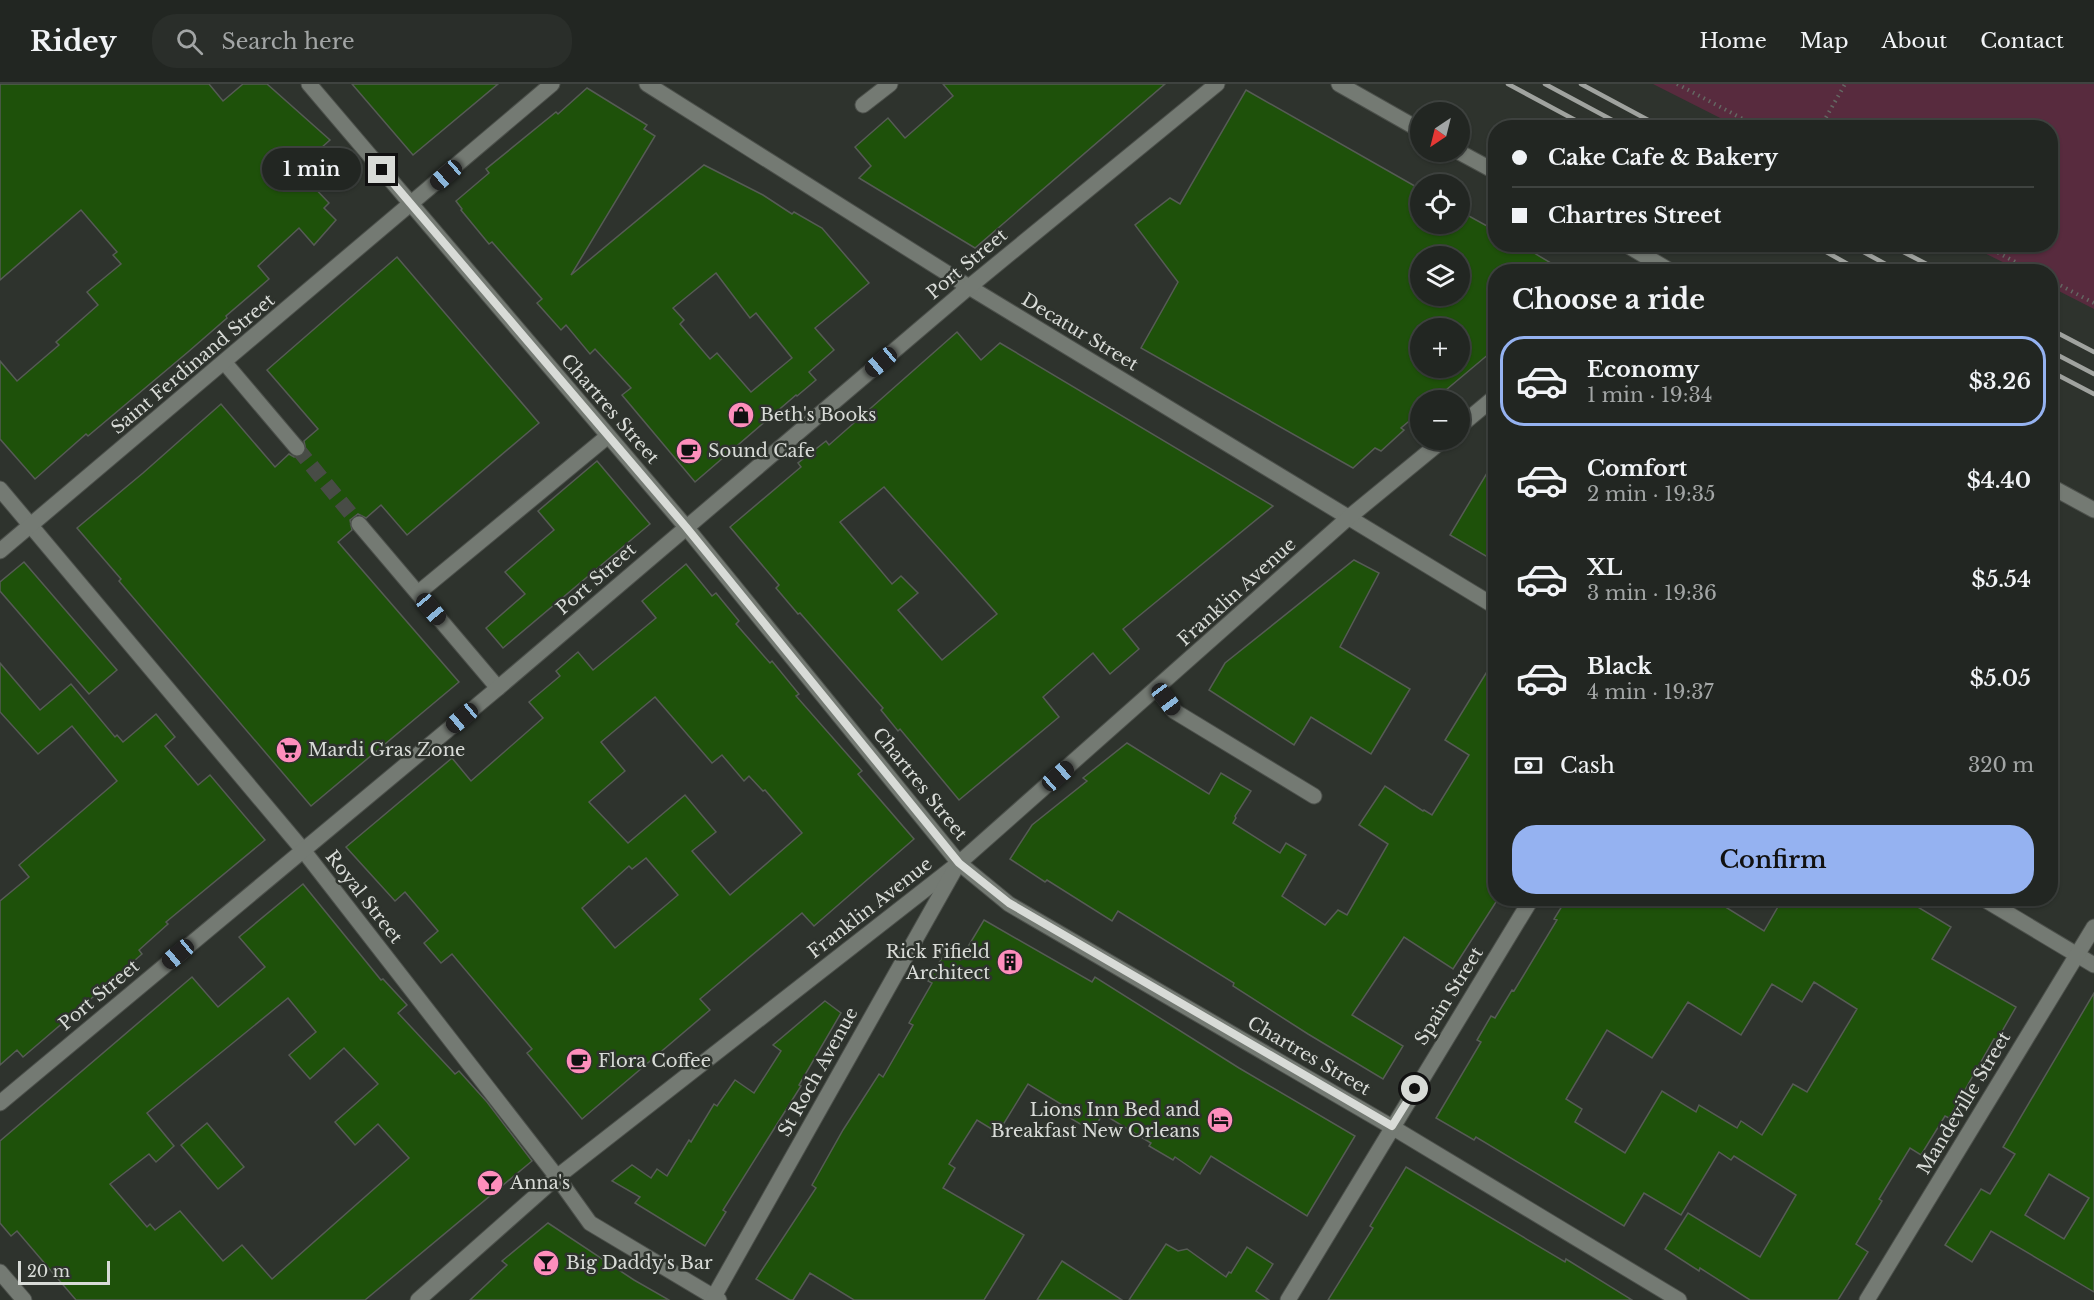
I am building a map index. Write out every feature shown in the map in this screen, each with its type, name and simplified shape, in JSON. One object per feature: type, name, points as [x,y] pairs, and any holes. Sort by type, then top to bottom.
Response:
[{"type":"street","name":"Chartres Street","points":[[309,84],[686,527],[959,863],[1009,903],[1392,1126],[1679,1300]]},
{"type":"street","name":"Saint Ferdinand Street","points":[[0,551],[552,84]]},
{"type":"street","name":"Decatur Street","points":[[647,84],[969,287],[1488,602]]},
{"type":"street","points":[[863,105],[890,84]]},
{"type":"street","name":"Port Street","points":[[0,1103],[498,688],[969,287],[1217,84]]},
{"type":"street","points":[[1339,84],[1410,124]]},
{"type":"street","points":[[1470,158],[1488,168]]},
{"type":"street","points":[[1634,252],[1648,264]]},
{"type":"street","points":[[225,363],[297,448]]},
{"type":"street","points":[[1470,418],[1488,403]]},
{"type":"street","points":[[418,593],[608,436]]},
{"type":"street","name":"Franklin Avenue","points":[[418,1300],[557,1177],[959,863],[1348,518],[1431,450]]},
{"type":"street","name":"Royal Street","points":[[0,489],[303,850],[557,1177],[590,1223],[715,1299]]},
{"type":"street","points":[[2058,490],[2094,510]]},
{"type":"street","points":[[359,524],[498,688]]},
{"type":"street","points":[[1157,688],[1174,711],[1314,796]]},
{"type":"street","name":"St Roch Avenue","points":[[715,1299],[959,863]]},
{"type":"street","name":"Spain Street","points":[[1288,1300],[1527,906]]},
{"type":"street","points":[[1995,906],[2094,965]]},
{"type":"street","name":"Mandeville Street","points":[[1867,1300],[2094,927]]},
{"type":"street","points":[[0,1272],[24,1300]]},
{"type":"path","points":[[1677,84],[1745,120]]},
{"type":"path","points":[[1825,120],[1845,84]]},
{"type":"path","points":[[1997,252],[2019,264]]},
{"type":"path","points":[[2058,284],[2094,303]]},
{"type":"shaded area","points":[[1653,84],[2094,84],[2094,309],[2058,291],[2058,264],[2007,264],[1982,252],[2058,252],[2058,120],[1724,120]]},
{"type":"building","points":[[0,84],[209,84],[223,101],[243,84],[267,84],[330,140],[304,163],[315,176],[309,182],[329,203],[324,208],[336,220],[314,245],[299,228],[258,266],[269,279],[188,352],[88,436],[86,434],[35,479],[0,439],[0,361],[17,381],[59,345],[56,342],[98,305],[87,292],[121,264],[113,255],[117,252],[81,210],[0,280]]},
{"type":"building","points":[[352,84],[498,84],[413,155]]},
{"type":"building","points":[[943,84],[1165,84],[975,248],[859,178],[871,166],[855,147],[888,118],[905,138],[953,96]]},
{"type":"building","points":[[587,88],[647,125],[644,129],[655,136],[571,275],[704,165],[822,228],[869,283],[815,328],[834,350],[809,372],[816,380],[695,482],[622,395],[631,388],[595,349],[590,354],[566,325],[561,330],[537,303],[542,299],[492,242],[489,244],[456,201],[489,173],[486,169],[556,112],[558,114]],"holes":[[[716,273],[750,318],[756,313],[792,358],[751,392],[717,353],[710,359],[680,324],[684,320],[673,308]]]},
{"type":"building","points":[[1246,90],[1410,183],[1410,234],[1470,234],[1470,217],[1488,227],[1488,252],[1532,252],[1553,264],[1488,264],[1488,355],[1470,370],[1470,318],[1410,318],[1410,378],[1460,378],[1446,390],[1410,390],[1410,420],[1401,428],[1404,430],[1381,451],[1375,448],[1353,468],[1141,348],[1178,282],[1135,225],[1170,198],[1180,204]]},
{"type":"building","points":[[397,257],[539,423],[407,535],[381,505],[366,518],[358,514],[350,520],[352,530],[338,542],[459,682],[311,806],[119,581],[121,579],[77,528],[221,404],[275,467],[289,454],[294,457],[303,456],[306,451],[304,441],[318,429],[267,370]]},
{"type":"building","points":[[957,332],[981,360],[1000,343],[1273,506],[1123,629],[1139,649],[1110,674],[1093,653],[1043,697],[1059,717],[959,800],[900,729],[898,731],[881,710],[883,708],[776,588],[779,585],[730,527],[801,467],[798,463],[826,441],[829,445]],"holes":[[[884,487],[997,614],[942,660],[898,610],[918,593],[901,576],[892,584],[840,522]]]},
{"type":"building","points":[[597,461],[650,524],[503,648],[486,628],[525,594],[505,572],[554,530],[538,511]]},
{"type":"building","points":[[1488,471],[1488,557],[1450,535]]},
{"type":"building","points":[[1354,560],[1379,573],[1340,647],[1410,689],[1371,754],[1311,717],[1294,745],[1209,690],[1225,663]]},
{"type":"building","points":[[24,562],[117,670],[89,694],[0,591],[0,582]]},
{"type":"building","points":[[686,564],[712,596],[716,593],[739,621],[736,624],[770,663],[772,661],[799,694],[796,696],[862,771],[858,774],[914,839],[814,926],[802,913],[700,999],[710,1010],[582,1119],[527,1053],[532,1049],[452,954],[441,963],[424,943],[438,931],[405,892],[395,901],[346,847],[452,758],[471,781],[543,718],[529,702],[560,676],[556,671],[578,652],[593,670],[656,618],[642,601]],"holes":[[[655,697],[712,763],[722,755],[744,781],[749,776],[763,791],[765,790],[802,833],[730,895],[692,851],[716,832],[685,795],[628,843],[589,802],[625,771],[601,742]],[[646,858],[678,895],[615,948],[582,908],[629,866],[632,869]]]},
{"type":"building","points":[[0,663],[40,710],[71,684],[115,737],[117,735],[123,742],[156,714],[175,737],[165,746],[198,785],[210,775],[265,840],[166,922],[168,924],[139,950],[142,954],[23,1057],[17,1050],[0,1065],[0,901],[29,877],[19,865],[117,781],[72,726],[38,754],[0,712]]},
{"type":"building","points":[[1488,670],[1488,906],[1493,906],[1453,969],[1404,937],[1352,1015],[1403,1046],[1383,1079],[1308,1034],[1233,986],[1234,983],[1118,911],[1112,921],[1010,859],[1032,825],[1087,781],[1083,778],[1127,743],[1209,794],[1221,773],[1251,791],[1233,823],[1280,853],[1286,843],[1306,855],[1282,896],[1325,925],[1338,910],[1347,915],[1388,844],[1359,825],[1385,786],[1432,815],[1469,755],[1445,740]]},
{"type":"building","points":[[303,884],[381,980],[383,979],[407,1005],[398,1013],[455,1074],[459,1071],[487,1102],[532,1161],[365,1300],[76,1300],[17,1231],[11,1236],[0,1223],[0,1141],[192,977],[218,1007],[265,967],[239,937]],"holes":[[[288,998],[316,1032],[289,1055],[310,1079],[344,1048],[378,1084],[335,1122],[355,1145],[378,1124],[409,1158],[272,1279],[242,1245],[223,1261],[180,1211],[155,1230],[150,1224],[147,1227],[110,1184],[149,1154],[156,1162],[174,1146],[147,1113]]]},
{"type":"building","points":[[1562,906],[1724,906],[1764,931],[1778,906],[1916,906],[1951,927],[1932,959],[2016,1007],[1997,1040],[1994,1039],[1949,1118],[1945,1116],[1921,1155],[1910,1148],[1879,1199],[1882,1201],[1856,1244],[1868,1252],[1838,1300],[1750,1300],[1665,1249],[1688,1213],[1760,1257],[1796,1195],[1734,1156],[1731,1160],[1719,1152],[1681,1215],[1644,1193],[1624,1226],[1476,1137],[1474,1140],[1436,1118],[1481,1042],[1477,1040],[1491,1016],[1495,1018],[1512,990],[1514,991],[1557,920],[1554,919]],"holes":[[[1814,982],[1857,1009],[1807,1092],[1793,1084],[1762,1135],[1741,1121],[1737,1128],[1699,1105],[1696,1112],[1662,1091],[1625,1153],[1575,1122],[1582,1109],[1566,1099],[1607,1030],[1652,1058],[1688,1002],[1741,1035],[1772,984],[1802,1002]]]},
{"type":"building","points":[[984,920],[1092,982],[1095,977],[1239,1068],[1355,1136],[1307,1216],[1211,1156],[1200,1174],[1175,1157],[1173,1160],[1149,1146],[1151,1143],[1103,1114],[1092,1131],[1065,1115],[1069,1109],[1028,1084],[998,1133],[977,1120],[949,1164],[955,1168],[943,1188],[1024,1235],[984,1300],[854,1300],[810,1273],[793,1300],[790,1300],[756,1279],[816,1188],[812,1185],[843,1130],[879,1074],[883,1077],[913,1025],[909,1023],[932,983],[928,981],[946,951],[960,960]]},
{"type":"building","points":[[2094,993],[2094,1292],[1991,1231],[1972,1262],[1945,1245],[1981,1189],[1990,1194],[2015,1154],[2003,1147]],"holes":[[[2049,1174],[2089,1198],[2064,1239],[2025,1215]]]},
{"type":"building","points":[[825,1001],[841,1013],[799,1085],[801,1086],[723,1210],[726,1212],[705,1246],[635,1203],[640,1197],[612,1181],[632,1165],[651,1178],[657,1169],[667,1176],[714,1104],[717,1106],[735,1080],[754,1093],[781,1051],[773,1045]]},
{"type":"building","points":[[207,1123],[244,1167],[218,1189],[181,1145]]},
{"type":"building","points":[[1406,1167],[1565,1262],[1566,1259],[1632,1300],[1328,1300],[1373,1228],[1370,1226]]},
{"type":"building","points":[[548,1223],[634,1280],[669,1300],[470,1300],[507,1265],[502,1261]]},
{"type":"building","points":[[1166,1244],[1178,1251],[1187,1249],[1226,1277],[1229,1272],[1231,1273],[1247,1247],[1273,1264],[1256,1291],[1269,1300],[1129,1300]]},
{"type":"building","points":[[1062,1261],[1122,1300],[1037,1300]]},
{"type":"tunnel","points":[[297,448],[359,524]]},
{"type":"railway","points":[[1508,84],[1575,120]]},
{"type":"railway","points":[[1545,84],[1612,120]]},
{"type":"railway","points":[[1581,84],[1648,120]]},
{"type":"railway","points":[[1826,252],[1848,264]]},
{"type":"railway","points":[[1864,252],[1885,264]]},
{"type":"railway","points":[[1903,252],[1927,264]]},
{"type":"railway","points":[[2058,333],[2094,352]]},
{"type":"railway","points":[[2058,355],[2094,374]]},
{"type":"railway","points":[[2058,375],[2094,394]]},
{"type":"place","name":"Beth's Books","points":[[741,415]]},
{"type":"place","name":"Sound Cafe","points":[[689,451]]},
{"type":"place","name":"Mardi Gras Zone","points":[[289,750]]},
{"type":"place","name":"Rick Fifield Architect","points":[[1010,962]]},
{"type":"place","name":"Flora Coffee","points":[[579,1061]]},
{"type":"place","name":"Lions Inn Bed and Breakfast New Orleans","points":[[1220,1120]]},
{"type":"place","name":"Anna's","points":[[490,1183]]},
{"type":"place","name":"Big Daddy's Bar","points":[[546,1263]]},
{"type":"route","points":[[382,170],[686,527],[959,863],[1009,903],[1392,1126],[1415,1089]]}]
